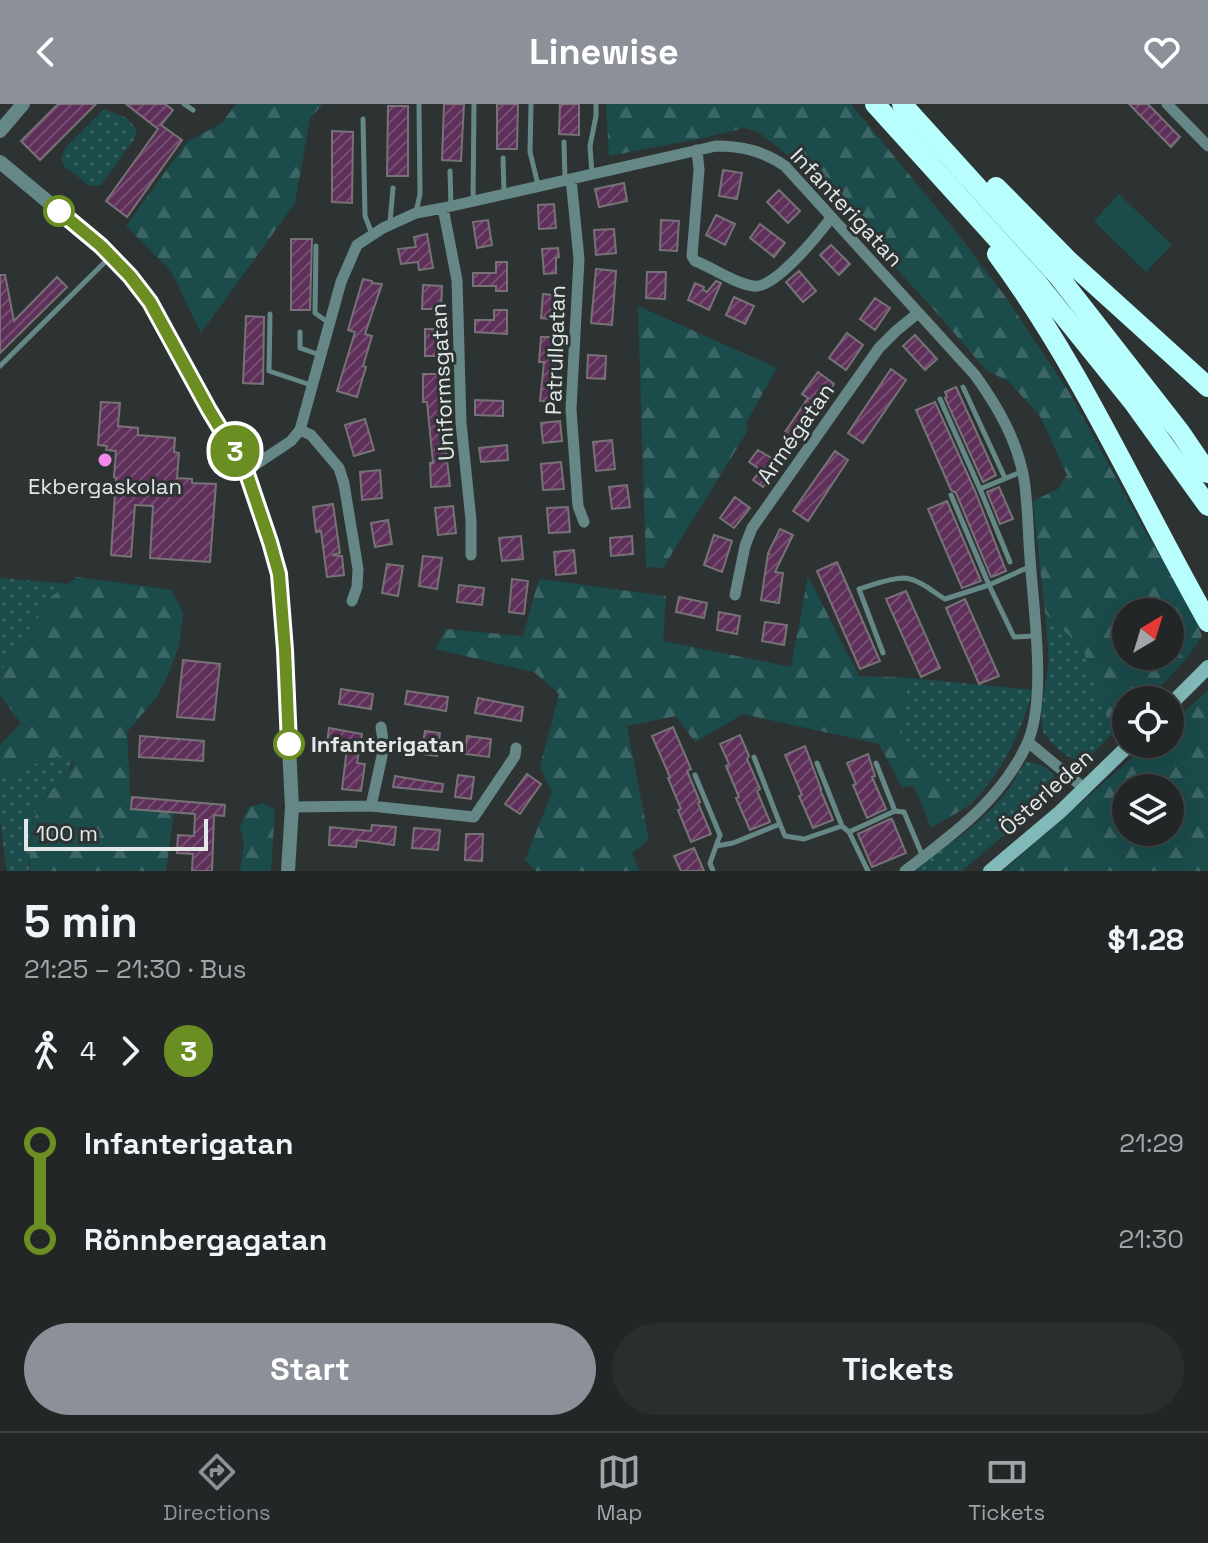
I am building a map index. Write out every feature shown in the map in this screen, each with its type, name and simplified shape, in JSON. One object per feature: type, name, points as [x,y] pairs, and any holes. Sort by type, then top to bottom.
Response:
[{"type":"highway","points":[[875,104],[1038,284],[1114,379],[1208,506]]},
{"type":"highway","points":[[902,104],[1059,277],[1180,432],[1208,473]]},
{"type":"highway","points":[[943,148],[965,153],[1040,233],[1208,387]]},
{"type":"highway","points":[[966,204],[973,222],[1023,291],[1083,392],[1208,622]]},
{"type":"main road","points":[[1184,691],[1208,667]]},
{"type":"main road","name":"Österleden","points":[[990,871],[1034,836],[1116,758]]},
{"type":"street","points":[[0,131],[23,104]]},
{"type":"street","points":[[1167,104],[1208,146]]},
{"type":"street","name":"Infanterigatan","points":[[300,430],[341,282],[357,245],[390,224],[416,213],[716,146],[739,146],[757,151],[785,166],[975,375],[994,401],[1011,436],[1024,479],[1038,670],[1033,727],[1017,762],[994,795],[978,813],[905,871]]},
{"type":"street","points":[[697,150],[699,170],[692,256],[695,261],[742,283],[756,287],[764,285],[801,254],[831,218]]},
{"type":"street","points":[[0,162],[91,238],[130,276],[150,302],[246,471],[279,574],[292,807],[288,871]]},
{"type":"street","name":"Patrullgatan","points":[[568,180],[579,259],[571,409],[578,506],[584,522]]},
{"type":"street","name":"Uniformsgatan","points":[[447,208],[457,280],[461,423],[471,520],[471,555]]},
{"type":"street","name":"Armégatan","points":[[735,595],[752,528],[879,348],[918,313]]},
{"type":"street","points":[[246,471],[291,441],[300,430],[311,435],[331,456],[342,476],[358,569],[352,601]]},
{"type":"street","points":[[371,806],[384,747],[381,727]]},
{"type":"street","points":[[1028,742],[1085,789]]},
{"type":"street","points":[[292,807],[371,806],[474,817],[515,756],[516,748]]},
{"type":"lane","points":[[184,104],[193,110]]},
{"type":"lane","points":[[416,213],[420,194],[419,104]]},
{"type":"lane","points":[[473,201],[474,104]]},
{"type":"lane","points":[[531,104],[530,152],[538,186]]},
{"type":"lane","points":[[592,174],[590,146],[596,104]]},
{"type":"lane","points":[[363,119],[365,216],[372,235]]},
{"type":"lane","points":[[564,142],[568,180]]},
{"type":"lane","points":[[503,158],[504,194]]},
{"type":"lane","points":[[447,208],[450,171]]},
{"type":"lane","points":[[390,224],[393,188]]},
{"type":"lane","points":[[316,246],[315,313],[329,324]]},
{"type":"lane","points":[[0,366],[111,256]]},
{"type":"lane","points":[[270,314],[269,371],[312,385]]},
{"type":"lane","points":[[300,332],[300,348],[320,355]]},
{"type":"lane","points":[[963,387],[1005,478]]},
{"type":"lane","points":[[940,399],[1010,562]]},
{"type":"lane","points":[[980,489],[1022,471]]},
{"type":"lane","points":[[951,495],[1014,637],[1035,636]]},
{"type":"lane","points":[[883,653],[859,589],[906,578],[945,599],[989,585],[1030,566]]},
{"type":"lane","points":[[754,757],[785,836],[804,839],[842,826]]},
{"type":"lane","points":[[817,763],[842,826],[849,832],[868,871]]},
{"type":"lane","points":[[876,763],[895,811]]},
{"type":"lane","points":[[695,775],[720,835],[710,863],[713,871]]},
{"type":"lane","points":[[849,832],[895,811],[904,812],[923,857]]},
{"type":"lane","points":[[716,846],[733,843],[780,824]]},
{"type":"green space","points":[[236,104],[323,104],[310,118],[295,203],[201,333],[171,271],[126,226],[187,142],[222,123]]},
{"type":"green space","points":[[606,104],[851,104],[1005,296],[1069,392],[1145,531],[1191,607],[1202,636],[1184,661],[1184,598],[1112,598],[1112,670],[1177,670],[1160,686],[1112,686],[1112,717],[1106,717],[1083,649],[1045,613],[1033,501],[1058,489],[1067,475],[1040,416],[1008,381],[986,370],[799,164],[758,132],[744,128],[609,156]]},
{"type":"green space","points":[[104,109],[127,118],[137,130],[134,139],[101,185],[90,186],[65,167],[61,159],[64,149]]},
{"type":"green space","points":[[1119,194],[1172,245],[1146,272],[1094,221]]},
{"type":"green space","points":[[638,306],[777,368],[747,421],[747,432],[663,568],[646,567]]},
{"type":"green space","points":[[808,576],[859,676],[910,678],[899,727],[901,740],[970,805],[931,828],[914,786],[902,787],[879,744],[743,714],[695,742],[676,716],[627,726],[649,840],[632,853],[639,871],[536,871],[525,860],[552,792],[540,767],[559,694],[534,672],[435,649],[446,629],[523,636],[539,579],[666,596],[663,641],[791,667]]},
{"type":"green space","points":[[77,577],[172,590],[183,613],[179,645],[169,673],[157,697],[127,732],[131,808],[174,812],[166,871],[30,871],[29,832],[40,802],[72,768],[74,753],[40,761],[12,778],[0,775],[0,745],[21,723],[0,695],[0,674],[47,600]]},
{"type":"green space","points":[[0,578],[69,584],[47,600],[0,674]]},
{"type":"green space","points":[[1045,613],[1083,649],[1106,717],[1112,717],[1112,734],[1087,759],[1068,756],[1043,732],[1041,713],[1049,660]]},
{"type":"green space","points":[[910,678],[1033,690],[1009,752],[970,805],[901,740],[899,727]]},
{"type":"green space","points":[[1208,690],[1208,871],[1003,871],[1112,776],[1112,846],[1184,846],[1184,774],[1114,774],[1132,758],[1184,758],[1184,712]]},
{"type":"green space","points":[[74,752],[69,770],[36,811],[30,836],[29,871],[7,871],[0,821],[0,775],[12,778],[40,761]]},
{"type":"green space","points":[[1026,762],[1038,764],[1052,773],[1057,790],[962,871],[912,871],[985,816],[1005,794]]},
{"type":"green space","points":[[264,803],[275,810],[271,871],[240,871],[244,843],[240,826],[249,807]]},
{"type":"building","points":[[58,104],[96,104],[40,160],[21,141]]},
{"type":"building","points":[[126,104],[165,104],[173,110],[161,125],[182,140],[127,217],[106,201],[158,129]]},
{"type":"building","points":[[444,104],[464,104],[461,161],[442,160]]},
{"type":"building","points":[[497,104],[518,104],[517,149],[497,149]]},
{"type":"building","points":[[560,104],[579,104],[579,135],[559,134]]},
{"type":"building","points":[[1129,104],[1148,104],[1180,137],[1171,147]]},
{"type":"building","points":[[388,106],[408,106],[408,176],[387,176]]},
{"type":"building","points":[[332,131],[353,132],[352,203],[332,202]]},
{"type":"building","points":[[723,170],[742,173],[737,199],[719,196]]},
{"type":"building","points":[[624,183],[627,201],[599,207],[595,189]]},
{"type":"building","points":[[779,190],[800,211],[788,223],[767,202]]},
{"type":"building","points":[[554,204],[556,228],[539,229],[538,205]]},
{"type":"building","points":[[716,215],[735,224],[725,245],[706,235]]},
{"type":"building","points":[[488,220],[492,245],[477,248],[473,222]]},
{"type":"building","points":[[661,220],[679,221],[677,251],[660,250]]},
{"type":"building","points":[[760,224],[785,243],[774,257],[750,238]]},
{"type":"building","points":[[614,229],[616,253],[596,255],[594,230]]},
{"type":"building","points":[[427,234],[433,268],[419,270],[418,262],[401,264],[398,249],[416,247],[414,237]]},
{"type":"building","points":[[291,239],[312,239],[310,310],[291,310]]},
{"type":"building","points":[[831,245],[850,264],[839,275],[820,255]]},
{"type":"building","points":[[558,248],[556,273],[544,274],[542,249]]},
{"type":"building","points":[[496,262],[507,262],[507,291],[496,291],[496,286],[473,286],[473,273],[496,273]]},
{"type":"building","points":[[596,269],[616,271],[612,325],[591,323]]},
{"type":"building","points":[[799,271],[816,291],[803,302],[786,282]]},
{"type":"building","points":[[647,272],[666,272],[665,299],[646,298]]},
{"type":"building","points":[[0,275],[5,275],[14,321],[57,277],[67,287],[0,353]]},
{"type":"building","points":[[363,279],[382,284],[365,334],[372,336],[357,397],[337,391],[355,332],[348,330]]},
{"type":"building","points":[[716,281],[721,283],[709,310],[688,300],[695,283],[707,292]]},
{"type":"building","points":[[423,285],[442,286],[441,309],[422,309]]},
{"type":"building","points":[[543,294],[560,296],[558,320],[541,318]]},
{"type":"building","points":[[734,297],[754,306],[745,324],[726,315]]},
{"type":"building","points":[[875,298],[890,308],[875,330],[860,319]]},
{"type":"building","points":[[494,310],[507,310],[507,334],[475,332],[475,320],[494,320]]},
{"type":"building","points":[[246,316],[264,317],[263,384],[243,383]]},
{"type":"building","points":[[425,329],[441,329],[441,356],[425,356]]},
{"type":"building","points":[[847,333],[863,345],[846,370],[829,358]]},
{"type":"building","points":[[915,335],[937,359],[925,370],[903,346]]},
{"type":"building","points":[[541,337],[557,337],[556,403],[540,401],[544,362],[539,362]]},
{"type":"building","points":[[588,355],[606,356],[605,379],[587,378]]},
{"type":"building","points":[[891,369],[906,380],[863,443],[848,433]]},
{"type":"building","points":[[818,372],[834,384],[795,442],[783,435],[808,398],[802,394]]},
{"type":"building","points":[[423,374],[441,374],[442,417],[450,486],[431,487],[430,463],[433,463],[427,402],[423,402]]},
{"type":"building","points":[[956,387],[996,475],[983,482],[945,398],[945,392]]},
{"type":"building","points":[[475,400],[503,401],[503,416],[475,415]]},
{"type":"building","points":[[101,402],[120,403],[118,426],[138,428],[138,435],[175,438],[174,452],[179,453],[177,478],[192,479],[192,483],[216,484],[210,562],[150,558],[153,506],[135,505],[131,557],[111,555],[116,451],[98,445]]},
{"type":"building","points":[[935,402],[975,491],[1006,571],[991,577],[956,493],[951,490],[916,410]]},
{"type":"building","points":[[365,419],[374,450],[354,456],[345,425]]},
{"type":"building","points":[[560,421],[562,441],[543,443],[541,423]]},
{"type":"building","points":[[612,440],[615,469],[596,471],[593,442]]},
{"type":"building","points":[[507,445],[508,460],[481,462],[479,448]]},
{"type":"building","points":[[758,450],[780,463],[763,487],[753,480],[761,470],[749,462]]},
{"type":"building","points":[[835,451],[848,460],[808,521],[793,511]]},
{"type":"building","points":[[561,462],[564,489],[543,490],[541,464]]},
{"type":"building","points":[[380,470],[382,498],[362,500],[360,472]]},
{"type":"building","points":[[627,485],[630,507],[612,509],[609,487]]},
{"type":"building","points":[[999,487],[1013,519],[1000,524],[987,492]]},
{"type":"building","points":[[735,497],[750,508],[734,528],[720,518]]},
{"type":"building","points":[[947,501],[981,581],[962,588],[928,509]]},
{"type":"building","points":[[333,504],[340,553],[332,555],[342,556],[344,575],[327,577],[321,531],[316,532],[313,507]]},
{"type":"building","points":[[453,506],[456,533],[438,535],[435,508]]},
{"type":"building","points":[[568,507],[570,532],[549,533],[547,508]]},
{"type":"building","points":[[388,520],[392,544],[375,547],[371,523]]},
{"type":"building","points":[[780,529],[793,535],[775,572],[783,573],[779,603],[761,600],[768,553]]},
{"type":"building","points":[[714,535],[732,541],[722,572],[704,565]]},
{"type":"building","points":[[521,536],[523,559],[502,561],[499,538]]},
{"type":"building","points":[[632,536],[633,554],[611,556],[610,538]]},
{"type":"building","points":[[574,550],[576,573],[556,575],[554,552]]},
{"type":"building","points":[[423,556],[442,558],[437,589],[419,586]]},
{"type":"building","points":[[837,562],[880,661],[860,669],[817,571]]},
{"type":"building","points":[[387,564],[403,566],[398,596],[382,593]]},
{"type":"building","points":[[512,579],[528,581],[524,614],[509,612]]},
{"type":"building","points":[[459,585],[484,588],[482,605],[457,602]]},
{"type":"building","points":[[906,591],[940,668],[921,677],[886,599]]},
{"type":"building","points":[[679,597],[707,603],[704,618],[676,612]]},
{"type":"building","points":[[965,599],[999,676],[979,684],[946,608]]},
{"type":"building","points":[[719,612],[740,616],[737,634],[717,630]]},
{"type":"building","points":[[765,622],[787,625],[784,645],[762,641]]},
{"type":"building","points":[[183,660],[220,664],[214,720],[177,717]]},
{"type":"building","points":[[341,689],[373,694],[371,709],[339,704]]},
{"type":"building","points":[[407,691],[448,697],[446,711],[405,704]]},
{"type":"building","points":[[478,698],[523,707],[521,721],[475,713]]},
{"type":"building","points":[[673,727],[691,769],[687,771],[711,834],[691,842],[678,810],[681,809],[670,777],[652,736]]},
{"type":"building","points":[[329,728],[362,734],[357,763],[365,764],[361,791],[342,789],[347,748],[327,744]]},
{"type":"building","points":[[425,731],[440,733],[437,756],[421,754]]},
{"type":"building","points":[[740,735],[770,822],[750,830],[736,798],[739,797],[720,744]]},
{"type":"building","points":[[140,736],[204,741],[203,761],[139,757]]},
{"type":"building","points":[[467,736],[491,739],[489,757],[465,754]]},
{"type":"building","points":[[805,746],[833,820],[813,828],[785,755]]},
{"type":"building","points":[[868,754],[875,776],[872,777],[886,809],[867,818],[847,763]]},
{"type":"building","points":[[527,774],[541,784],[520,814],[505,804]]},
{"type":"building","points":[[458,775],[474,777],[471,799],[455,797]]},
{"type":"building","points":[[395,776],[443,784],[442,792],[393,787]]},
{"type":"building","points":[[132,797],[225,805],[224,816],[214,815],[212,871],[192,871],[193,854],[177,853],[178,835],[194,836],[195,814],[131,809]]},
{"type":"building","points":[[890,819],[906,853],[872,867],[858,834]]},
{"type":"building","points":[[372,825],[396,827],[394,845],[357,840],[356,847],[329,845],[330,827],[371,831]]},
{"type":"building","points":[[414,828],[440,830],[438,850],[412,848]]},
{"type":"building","points":[[466,834],[483,834],[482,861],[465,860]]},
{"type":"building","points":[[694,848],[704,871],[681,871],[674,856]]},
{"type":"bus line","name":"3","points":[[59,211],[101,246],[150,302],[246,471],[279,574],[289,744]]},
{"type":"place","name":"Ekbergaskolan","points":[[105,460]]},
{"type":"place","name":"Infanterigatan","points":[[289,744]]}]
